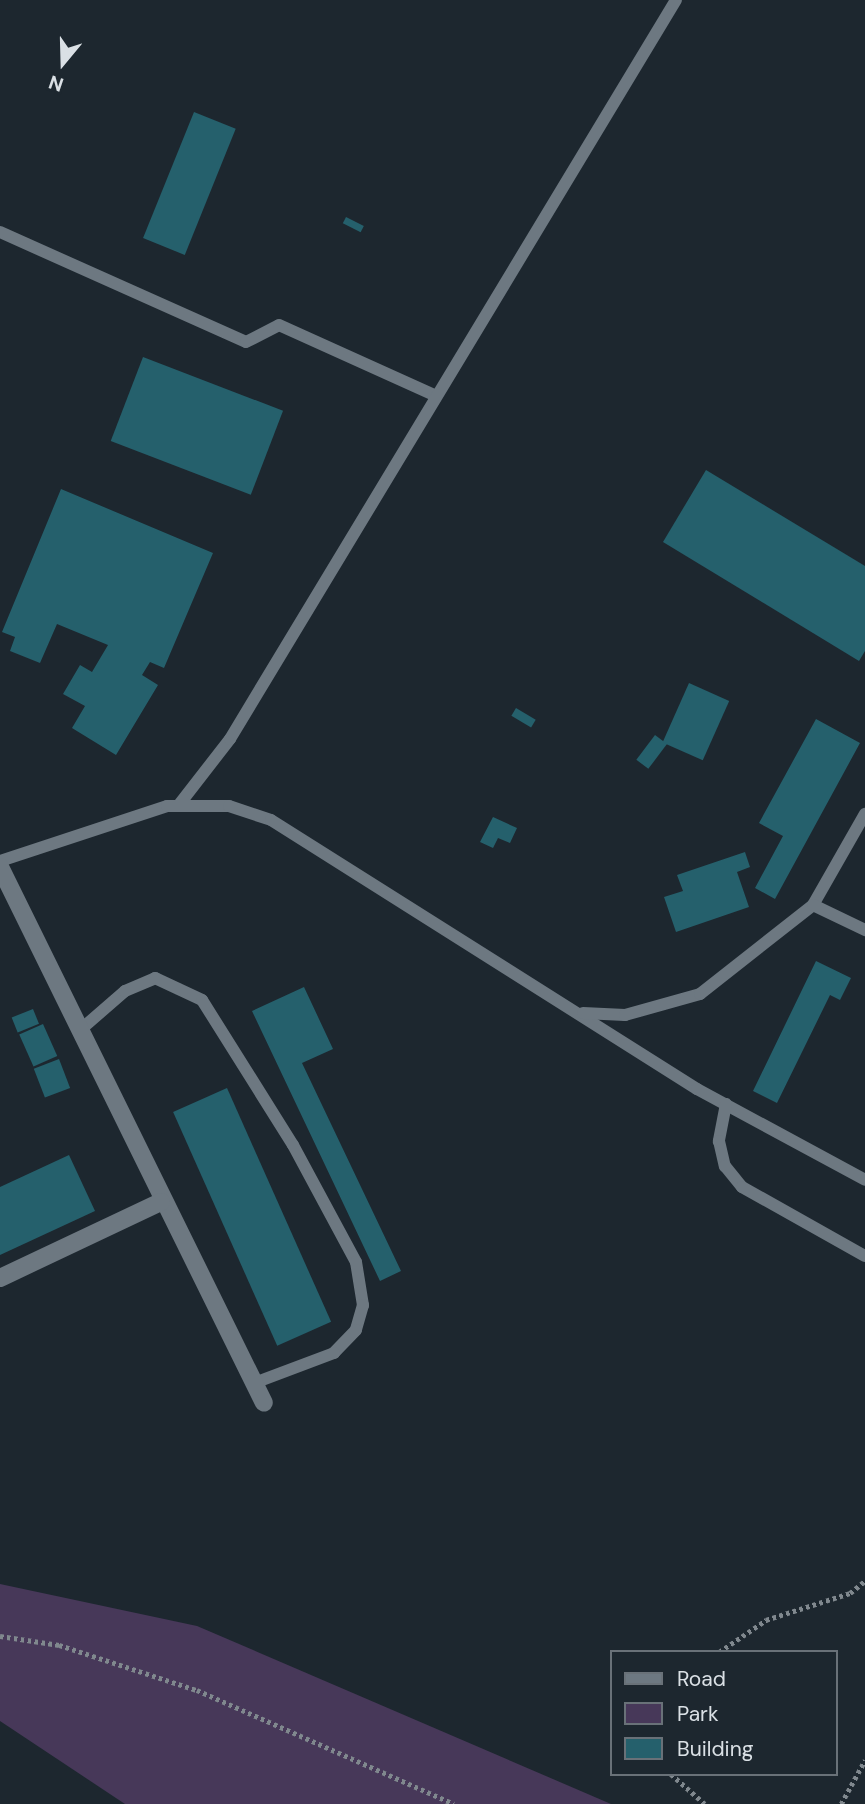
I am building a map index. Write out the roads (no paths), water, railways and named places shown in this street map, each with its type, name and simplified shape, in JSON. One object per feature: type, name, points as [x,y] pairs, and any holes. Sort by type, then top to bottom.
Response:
[{"type":"street","points":[[0,867],[161,1202],[264,1403]]},
{"type":"street","points":[[0,1278],[161,1202]]},
{"type":"lane","points":[[178,806],[230,739],[676,0]]},
{"type":"lane","points":[[0,232],[246,342],[279,325],[436,396]]},
{"type":"lane","points":[[0,861],[178,806],[229,806],[271,820],[726,1104],[865,1180]]},
{"type":"lane","points":[[583,1013],[625,1015],[700,994],[813,905],[865,814]]},
{"type":"lane","points":[[813,905],[865,930]]},
{"type":"lane","points":[[79,1031],[124,992],[155,978],[202,1000],[293,1145],[356,1262],[363,1305],[356,1329],[334,1353],[254,1383]]},
{"type":"lane","points":[[726,1104],[719,1141],[725,1166],[742,1187],[865,1256]]}]
